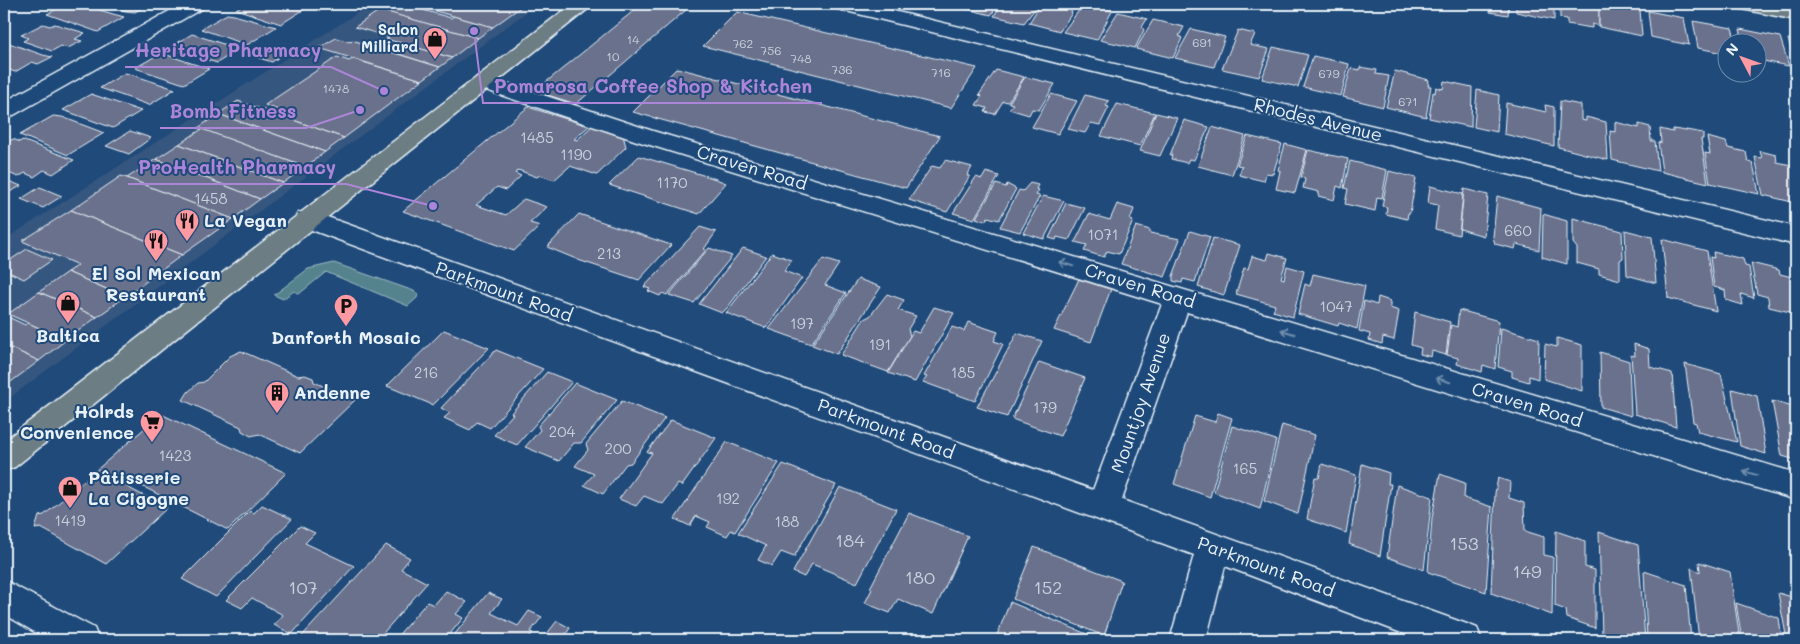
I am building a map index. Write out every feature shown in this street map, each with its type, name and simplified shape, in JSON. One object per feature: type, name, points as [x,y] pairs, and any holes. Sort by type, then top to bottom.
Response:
[{"type":"main road","points":[[4,458],[584,4]]},
{"type":"main road","points":[[1744,4],[1796,14]]},
{"type":"street","points":[[4,112],[196,4]]},
{"type":"street","name":"Rhodes Avenue","points":[[841,4],[1796,236]]},
{"type":"street","name":"Craven Road","points":[[485,82],[646,136],[1796,487]]},
{"type":"street","name":"Parkmount Road","points":[[307,220],[1103,507],[1464,640]]},
{"type":"street","name":"Mountjoy Avenue","points":[[1103,507],[1178,298]]},
{"type":"street","points":[[1188,640],[1213,547]]},
{"type":"street","points":[[4,596],[80,640]]},
{"type":"shaded area","points":[[371,4],[537,4],[4,402],[4,240]]},
{"type":"green space","points":[[334,263],[414,291],[418,294],[417,298],[408,306],[326,272],[299,294],[294,291],[283,299],[274,295],[308,269]]},
{"type":"building","points":[[80,4],[124,17],[98,32],[47,14],[61,7],[68,9]]},
{"type":"building","points":[[102,4],[149,4],[135,12]]},
{"type":"building","points":[[245,4],[297,4],[308,7],[281,24],[236,9]]},
{"type":"building","points":[[386,4],[410,4],[451,18],[454,16],[493,27],[478,38],[377,10]]},
{"type":"building","points":[[410,4],[525,4],[493,27]]},
{"type":"building","points":[[642,4],[693,4],[576,104],[535,91]]},
{"type":"building","points":[[962,4],[999,4],[991,15],[959,7]]},
{"type":"building","points":[[1001,4],[1038,5],[1024,23],[994,16]]},
{"type":"building","points":[[1076,4],[1060,31],[1029,23],[1040,5]]},
{"type":"building","points":[[1475,4],[1509,4],[1508,15],[1490,12],[1491,7]]},
{"type":"building","points":[[1516,4],[1554,4],[1554,20],[1516,12]]},
{"type":"building","points":[[1560,4],[1599,4],[1599,26],[1592,24],[1592,28],[1567,24],[1567,19],[1560,18]]},
{"type":"building","points":[[1599,4],[1640,10],[1642,36],[1599,27]]},
{"type":"building","points":[[1083,5],[1112,11],[1097,40],[1063,32]]},
{"type":"building","points":[[380,10],[478,38],[452,58],[386,39],[389,37],[355,27]]},
{"type":"building","points":[[1648,11],[1684,18],[1689,45],[1651,37]]},
{"type":"building","points":[[737,12],[977,68],[951,108],[703,46]]},
{"type":"building","points":[[1118,12],[1147,19],[1142,27],[1144,30],[1135,48],[1100,40]]},
{"type":"building","points":[[227,14],[276,27],[247,45],[201,29]]},
{"type":"building","points":[[1153,20],[1184,27],[1179,36],[1182,38],[1173,58],[1136,49]]},
{"type":"building","points":[[1693,21],[1732,28],[1733,32],[1718,32],[1718,52],[1698,48]]},
{"type":"building","points":[[43,24],[50,26],[55,24],[85,33],[75,39],[82,41],[68,48],[61,46],[52,51],[23,41],[28,38],[21,35]]},
{"type":"building","points":[[1191,29],[1225,37],[1214,67],[1175,58]]},
{"type":"building","points":[[1740,29],[1755,32],[1741,32]]},
{"type":"building","points":[[1238,30],[1255,34],[1250,45],[1269,49],[1259,77],[1222,69]]},
{"type":"building","points":[[192,34],[239,49],[217,63],[169,48]]},
{"type":"building","points":[[1768,35],[1780,37],[1789,66],[1768,62]]},
{"type":"building","points":[[336,38],[350,42],[352,40],[440,67],[422,80],[319,48]]},
{"type":"building","points":[[1788,39],[1796,40],[1796,68]]},
{"type":"building","points":[[6,42],[52,57],[38,64],[32,62],[15,72],[4,68],[4,43]]},
{"type":"building","points":[[398,42],[452,58],[440,67],[386,50]]},
{"type":"building","points":[[1273,47],[1308,55],[1298,87],[1262,79]]},
{"type":"building","points":[[264,49],[283,54],[272,62],[253,56]]},
{"type":"building","points":[[161,53],[209,69],[184,84],[135,68]]},
{"type":"building","points":[[1313,56],[1349,64],[1341,96],[1303,87]]},
{"type":"building","points":[[337,57],[349,61],[353,59],[422,80],[344,138],[276,114],[281,111],[265,105]]},
{"type":"building","points":[[1360,67],[1377,70],[1376,74],[1389,76],[1383,107],[1343,97],[1351,68],[1360,70]]},
{"type":"building","points":[[677,68],[940,136],[906,188],[633,112]]},
{"type":"building","points":[[996,70],[1024,77],[1008,102],[1003,101],[995,114],[985,112],[987,108],[976,105],[982,96],[979,95]]},
{"type":"building","points":[[1395,71],[1429,80],[1428,86],[1431,86],[1426,117],[1386,107]]},
{"type":"building","points":[[125,73],[175,89],[149,105],[100,88]]},
{"type":"building","points":[[1025,77],[1055,84],[1039,110],[1032,109],[1029,115],[1009,109],[1013,104],[1009,103]]},
{"type":"building","points":[[1444,81],[1472,87],[1471,127],[1429,118],[1433,92],[1435,93],[1436,87],[1443,89]]},
{"type":"building","points":[[1477,90],[1499,95],[1497,132],[1474,127]]},
{"type":"building","points":[[91,94],[141,111],[113,128],[63,110]]},
{"type":"building","points":[[1051,94],[1077,101],[1058,134],[1032,127]]},
{"type":"building","points":[[1085,95],[1109,101],[1106,106],[1109,107],[1100,125],[1091,123],[1085,133],[1068,129]]},
{"type":"building","points":[[238,101],[344,138],[325,152],[218,114]]},
{"type":"building","points":[[1560,101],[1581,105],[1581,120],[1586,121],[1586,117],[1606,122],[1608,160],[1558,147]]},
{"type":"building","points":[[1506,103],[1546,112],[1545,105],[1554,107],[1554,146],[1504,134]]},
{"type":"building","points":[[1117,104],[1155,113],[1140,146],[1101,136]]},
{"type":"building","points":[[528,107],[589,126],[574,139],[577,140],[593,125],[623,135],[626,147],[597,175],[570,166],[554,180],[540,175],[537,177],[518,170],[515,173],[521,176],[506,190],[497,187],[476,205],[506,215],[524,199],[547,207],[530,223],[540,226],[514,251],[403,211]]},
{"type":"building","points":[[1156,113],[1177,118],[1160,156],[1140,151]]},
{"type":"building","points":[[218,114],[325,152],[305,167],[198,128]]},
{"type":"building","points":[[53,116],[62,117],[104,133],[68,155],[20,135]]},
{"type":"building","points":[[1184,120],[1209,127],[1194,160],[1189,159],[1187,163],[1171,159],[1172,155],[1170,155]]},
{"type":"building","points":[[1615,122],[1639,128],[1639,124],[1650,127],[1651,141],[1655,141],[1658,171],[1612,160],[1610,131],[1615,132]]},
{"type":"building","points":[[1212,127],[1245,136],[1232,175],[1198,166]]},
{"type":"building","points":[[202,129],[305,167],[283,183],[179,144]]},
{"type":"building","points":[[1660,129],[1673,132],[1673,129],[1703,133],[1703,139],[1701,139],[1708,183],[1662,172],[1658,142],[1661,143]]},
{"type":"building","points":[[130,131],[151,138],[129,154],[106,146]]},
{"type":"building","points":[[1247,136],[1282,144],[1273,174],[1266,173],[1264,181],[1239,175],[1242,166],[1237,165]]},
{"type":"building","points":[[1707,137],[1726,142],[1728,148],[1746,152],[1748,162],[1753,163],[1759,194],[1710,183],[1705,153],[1710,154]]},
{"type":"building","points":[[13,139],[20,142],[22,140],[74,160],[53,174],[44,170],[34,177],[25,173],[18,177],[4,171],[4,144]]},
{"type":"building","points":[[179,144],[283,183],[260,199],[156,159]]},
{"type":"building","points":[[1285,144],[1307,150],[1295,193],[1276,189],[1280,171],[1278,170]]},
{"type":"building","points":[[1308,150],[1348,159],[1342,188],[1337,186],[1334,200],[1318,196],[1319,192],[1303,188],[1305,179],[1301,177]]},
{"type":"building","points":[[1760,151],[1776,155],[1777,162],[1796,166],[1796,203],[1763,195],[1755,157],[1762,158]]},
{"type":"building","points":[[639,156],[726,183],[699,214],[609,185]]},
{"type":"building","points":[[156,159],[260,199],[233,219],[127,178]]},
{"type":"building","points":[[945,160],[972,167],[967,176],[970,176],[947,212],[909,200],[932,166],[940,168]]},
{"type":"building","points":[[1350,161],[1387,170],[1382,198],[1377,197],[1375,211],[1345,204],[1348,189],[1344,188]]},
{"type":"building","points":[[1389,171],[1416,178],[1410,213],[1408,213],[1407,219],[1386,214],[1387,207],[1382,206]]},
{"type":"building","points":[[986,172],[999,176],[974,219],[953,213],[976,177],[982,179]]},
{"type":"building","points":[[121,176],[233,219],[182,255],[71,210]]},
{"type":"building","points":[[4,179],[21,186],[4,195]]},
{"type":"building","points":[[1030,183],[1038,185],[1036,189],[1039,190],[1036,195],[1040,196],[1020,232],[1000,227],[1019,190],[1023,191]]},
{"type":"building","points":[[996,184],[1006,187],[1007,184],[1016,189],[999,220],[988,217],[985,221],[976,218]]},
{"type":"building","points":[[1430,186],[1463,194],[1459,235],[1435,229],[1438,205],[1428,203]]},
{"type":"building","points":[[40,187],[62,196],[43,208],[21,199]]},
{"type":"building","points":[[1464,189],[1488,195],[1484,236],[1460,229]]},
{"type":"building","points":[[1043,196],[1064,201],[1044,239],[1023,233]]},
{"type":"building","points":[[1497,196],[1541,208],[1539,250],[1516,244],[1515,249],[1495,244],[1493,237]]},
{"type":"building","points":[[1066,203],[1085,208],[1069,240],[1057,237],[1056,240],[1049,238]]},
{"type":"building","points":[[1117,204],[1134,209],[1130,220],[1133,221],[1119,254],[1107,251],[1104,257],[1084,251],[1087,245],[1075,242],[1089,214],[1110,220]]},
{"type":"building","points":[[71,210],[182,255],[125,297],[67,272],[78,265],[22,241]]},
{"type":"building","points":[[579,214],[671,245],[639,280],[581,261],[547,247]]},
{"type":"building","points":[[1543,214],[1567,221],[1567,264],[1542,257]]},
{"type":"building","points":[[1573,218],[1622,231],[1623,258],[1620,260],[1620,280],[1599,274],[1599,269],[1577,263],[1577,248],[1573,243]]},
{"type":"building","points":[[1136,226],[1150,230],[1150,233],[1180,239],[1165,277],[1121,264]]},
{"type":"building","points":[[700,227],[716,232],[704,249],[706,250],[667,295],[662,293],[660,296],[648,291],[650,289],[644,287]]},
{"type":"building","points":[[1625,230],[1652,237],[1656,283],[1627,275]]},
{"type":"building","points":[[1190,231],[1210,237],[1195,282],[1183,279],[1182,283],[1173,281],[1173,276]]},
{"type":"building","points":[[1213,238],[1240,245],[1224,295],[1198,287]]},
{"type":"building","points":[[1662,239],[1707,251],[1716,311],[1668,298]]},
{"type":"building","points":[[709,248],[732,256],[694,303],[669,295]]},
{"type":"building","points":[[743,248],[766,256],[728,307],[722,313],[699,304]]},
{"type":"building","points":[[27,249],[52,260],[24,279],[4,270],[4,264]]},
{"type":"building","points":[[1713,252],[1743,259],[1745,266],[1749,267],[1754,298],[1741,294],[1743,305],[1726,300],[1725,290],[1714,287],[1710,257],[1714,258]]},
{"type":"building","points":[[772,253],[792,260],[784,271],[802,278],[766,328],[726,313]]},
{"type":"building","points":[[1269,253],[1287,258],[1281,278],[1284,279],[1287,266],[1304,271],[1293,317],[1273,311],[1275,305],[1236,294],[1244,268],[1248,269],[1252,256],[1267,260]]},
{"type":"building","points":[[823,259],[839,264],[825,285],[846,293],[811,344],[769,329]]},
{"type":"building","points":[[1751,263],[1779,270],[1780,274],[1796,278],[1796,304],[1792,304],[1794,313],[1769,307],[1768,297],[1757,294]]},
{"type":"building","points":[[67,272],[125,297],[97,317],[39,292]]},
{"type":"building","points":[[1313,274],[1365,286],[1357,329],[1339,323],[1338,326],[1298,314],[1305,284],[1310,286]]},
{"type":"building","points":[[858,279],[881,287],[837,354],[812,345]]},
{"type":"building","points":[[1079,279],[1111,289],[1091,342],[1054,330]]},
{"type":"building","points":[[39,292],[97,317],[66,340],[8,314]]},
{"type":"building","points":[[887,294],[904,300],[898,310],[916,316],[908,329],[910,336],[888,372],[841,355],[864,319],[870,316]]},
{"type":"building","points":[[1378,297],[1390,301],[1390,308],[1399,311],[1394,340],[1383,337],[1382,344],[1369,340],[1370,334],[1359,331],[1364,301],[1377,305]]},
{"type":"building","points":[[934,307],[954,313],[915,382],[888,373],[913,331],[919,333]]},
{"type":"building","points":[[1459,310],[1499,321],[1495,369],[1483,365],[1482,372],[1457,364],[1458,358],[1447,355],[1451,325],[1457,327]]},
{"type":"building","points":[[1415,312],[1450,322],[1446,355],[1432,351],[1431,357],[1420,354],[1421,348],[1411,345]]},
{"type":"building","points":[[4,315],[25,325],[28,323],[66,340],[39,361],[4,345]]},
{"type":"building","points":[[968,322],[998,332],[994,341],[1003,344],[975,401],[923,382],[927,377],[924,376],[952,327],[964,331]]},
{"type":"building","points":[[1501,328],[1539,339],[1538,379],[1529,376],[1529,382],[1512,377],[1512,371],[1498,367]]},
{"type":"building","points":[[444,330],[489,348],[433,405],[387,386]]},
{"type":"building","points":[[1017,333],[1042,341],[1007,417],[977,407]]},
{"type":"building","points":[[1557,338],[1582,345],[1582,391],[1544,379],[1545,344],[1557,347]]},
{"type":"building","points":[[1634,344],[1649,349],[1650,367],[1672,373],[1676,427],[1635,414],[1631,355],[1635,356]]},
{"type":"building","points":[[4,345],[39,361],[4,387]]},
{"type":"building","points":[[496,350],[543,369],[490,428],[477,422],[470,430],[444,418],[450,413],[441,408]]},
{"type":"building","name":"Andenne","points":[[241,351],[298,376],[305,375],[313,378],[314,382],[355,400],[300,453],[259,434],[251,436],[242,431],[241,427],[183,400],[188,392],[198,383],[204,382],[230,356]]},
{"type":"building","points":[[1600,352],[1629,361],[1631,416],[1601,407]]},
{"type":"building","points":[[1039,362],[1085,378],[1060,436],[1012,419]]},
{"type":"building","points":[[1685,364],[1721,374],[1737,442],[1698,432],[1696,423],[1693,422]]},
{"type":"building","points":[[547,372],[572,382],[517,445],[494,435],[513,414],[511,413]]},
{"type":"building","points":[[575,383],[617,400],[581,443],[574,443],[559,461],[525,447],[540,430],[538,426]]},
{"type":"building","points":[[1732,389],[1757,396],[1766,454],[1740,446]]},
{"type":"building","points":[[622,401],[665,418],[631,463],[626,464],[603,494],[584,485],[594,474],[575,466],[588,450],[586,444]]},
{"type":"building","points":[[1772,401],[1796,408],[1796,460],[1782,456]]},
{"type":"building","points":[[1218,413],[1232,418],[1210,497],[1174,484],[1195,416],[1215,422]]},
{"type":"building","points":[[161,414],[286,473],[228,530],[134,482],[127,487],[167,508],[106,564],[41,528],[35,529],[39,516],[44,515],[62,500]]},
{"type":"building","points":[[671,420],[716,438],[682,486],[678,484],[663,504],[644,496],[636,506],[619,499],[652,453],[647,452]]},
{"type":"building","points":[[1282,425],[1315,435],[1298,514],[1264,501]]},
{"type":"building","points":[[1232,426],[1276,440],[1260,509],[1214,492]]},
{"type":"building","points":[[727,442],[779,463],[735,532],[731,530],[727,536],[707,527],[710,522],[696,516],[690,526],[675,519]]},
{"type":"building","points":[[783,464],[836,485],[794,557],[781,552],[772,566],[758,560],[766,546],[738,533]]},
{"type":"building","points":[[1322,464],[1356,475],[1346,533],[1307,519],[1315,477],[1319,478]]},
{"type":"building","points":[[1362,464],[1389,473],[1388,484],[1391,484],[1380,556],[1349,544]]},
{"type":"building","points":[[1440,474],[1465,483],[1464,498],[1492,507],[1486,592],[1428,572],[1432,518]]},
{"type":"building","points":[[1498,478],[1510,482],[1509,498],[1524,503],[1525,531],[1544,537],[1544,555],[1553,557],[1552,615],[1491,593],[1495,493]]},
{"type":"building","points":[[1397,485],[1432,497],[1424,570],[1387,557]]},
{"type":"building","points":[[840,487],[896,509],[857,583],[812,564],[804,577],[793,572]]},
{"type":"building","points":[[262,505],[292,519],[216,597],[182,579],[250,511],[254,513]]},
{"type":"building","points":[[909,513],[968,536],[933,614],[898,599],[890,613],[865,603],[872,589],[870,588]]},
{"type":"building","points":[[300,526],[315,533],[305,543],[354,566],[292,634],[274,625],[283,615],[252,598],[242,608],[226,600]]},
{"type":"building","points":[[1556,531],[1585,541],[1585,567],[1595,570],[1595,628],[1567,618],[1566,610],[1555,606]]},
{"type":"building","points":[[1599,532],[1638,545],[1645,640],[1615,640],[1602,636]]},
{"type":"building","points":[[386,545],[410,558],[401,569],[427,583],[377,640],[306,640],[301,637]]},
{"type":"building","points":[[1034,547],[1122,581],[1104,636],[1013,599]]},
{"type":"building","points":[[1699,562],[1730,572],[1740,640],[1699,640],[1691,568],[1700,572]]},
{"type":"building","points":[[1644,571],[1686,585],[1691,640],[1647,640]]},
{"type":"building","points":[[446,591],[467,602],[456,614],[463,618],[445,640],[394,640],[427,602],[434,605]]},
{"type":"building","points":[[488,593],[502,599],[491,613],[518,626],[529,611],[542,617],[530,632],[533,633],[527,640],[450,640]]},
{"type":"building","points":[[1778,593],[1796,598],[1796,640],[1787,640]]},
{"type":"building","points":[[1010,602],[1101,640],[995,640]]},
{"type":"building","points":[[1736,603],[1779,618],[1782,640],[1742,640]]},
{"type":"building","points":[[557,621],[570,628],[562,640],[542,640]]},
{"type":"place","name":"Pomarosa Coffee Shop & Kitchen","points":[[474,31]]},
{"type":"place","name":"Salon Milliard","points":[[435,60]]},
{"type":"place","name":"Heritage Pharmacy","points":[[384,91]]},
{"type":"place","name":"Bomb Fitness","points":[[360,110]]},
{"type":"place","name":"ProHealth Pharmacy","points":[[433,206]]},
{"type":"place","name":"La Vegan","points":[[187,242]]},
{"type":"place","name":"El Sol Mexican Restaurant","points":[[156,262]]},
{"type":"place","name":"Baltica","points":[[68,324]]},
{"type":"place","name":"Danforth Mosaic","points":[[346,327]]},
{"type":"place","name":"Andenne","points":[[277,414]]},
{"type":"place","name":"Holrds Convenience","points":[[152,443]]},
{"type":"place","name":"Pâtisserie La Cigogne","points":[[70,509]]}]
